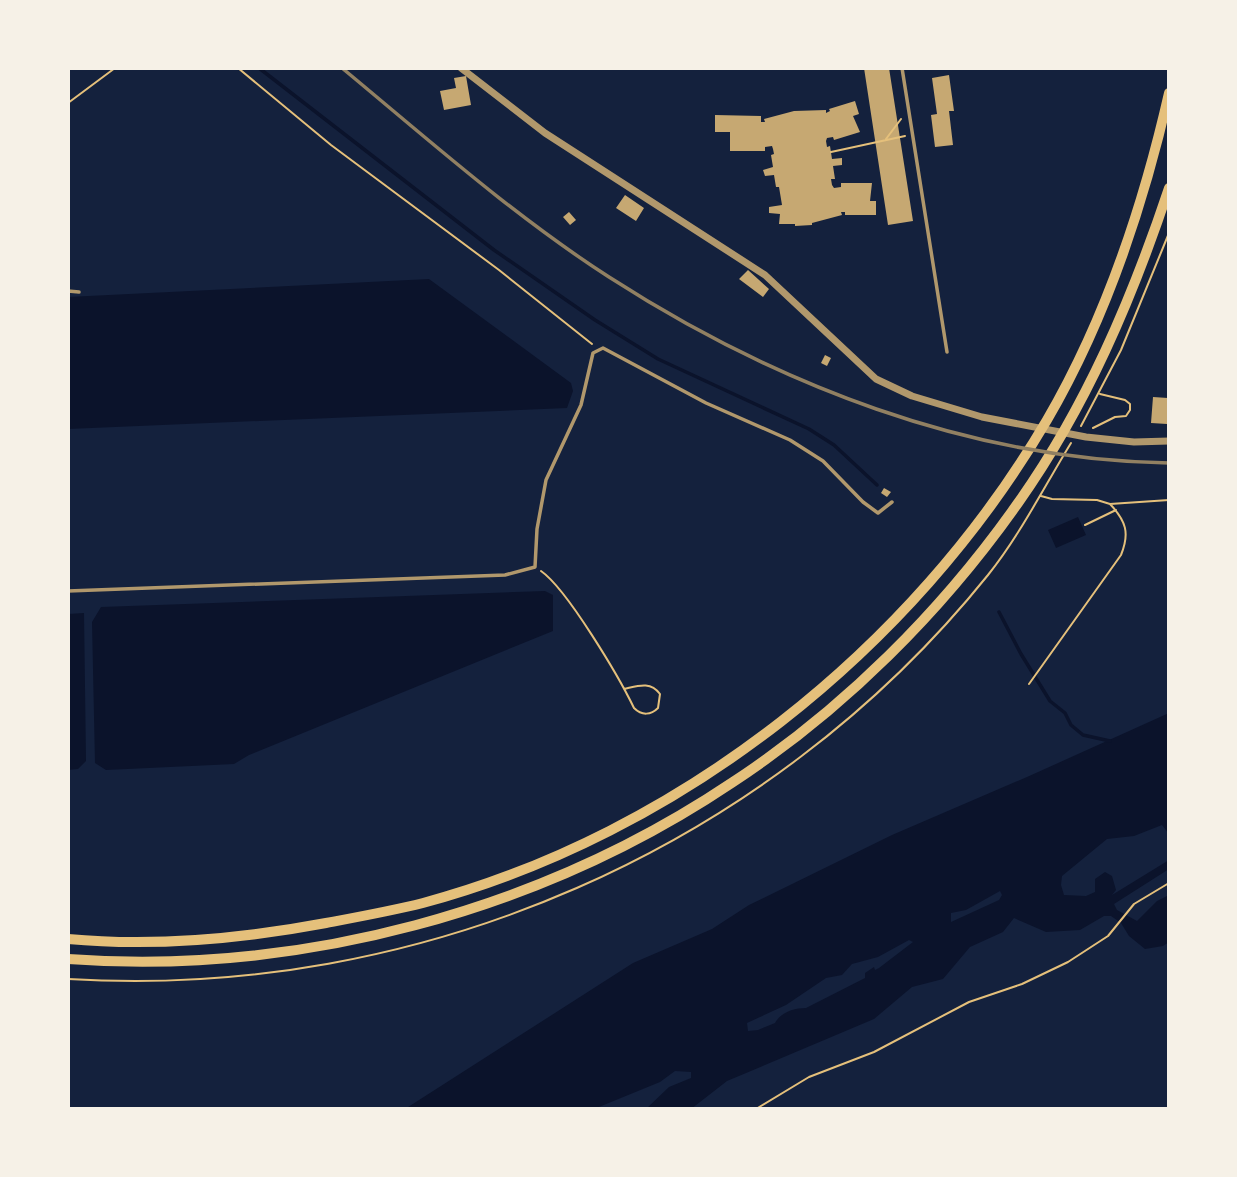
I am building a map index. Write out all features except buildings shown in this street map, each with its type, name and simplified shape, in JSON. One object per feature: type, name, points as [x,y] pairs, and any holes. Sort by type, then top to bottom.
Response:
[{"type":"main road","points":[[68,939],[165,942],[233,937],[364,916],[425,902],[498,878],[616,827],[718,767],[767,733],[820,690],[871,643],[926,585],[968,534],[1046,422],[1089,338],[1136,219],[1169,93]]},
{"type":"main road","points":[[68,959],[166,962],[202,959],[365,938],[418,924],[513,894],[568,872],[626,844],[734,782],[832,707],[886,657],[944,597],[990,541],[1043,466],[1106,350],[1133,290],[1169,188]]},
{"type":"street","points":[[461,68],[545,133],[765,275],[876,379],[912,396],[982,417],[1086,437],[1134,442],[1169,441]]},
{"type":"lane","points":[[902,68],[947,352]]},
{"type":"lane","points":[[68,291],[79,292]]},
{"type":"lane","points":[[68,590],[505,575],[534,567],[537,529],[546,480],[581,405],[593,353],[603,348],[706,403],[790,440],[824,461],[863,502],[878,513],[892,502]]},
{"type":"path","points":[[68,103],[115,68]]},
{"type":"path","points":[[238,68],[331,145],[589,339],[597,350]]},
{"type":"path","points":[[885,140],[901,119]]},
{"type":"path","points":[[831,152],[912,135]]},
{"type":"path","points":[[1080,428],[1126,340],[1169,233]]},
{"type":"path","points":[[1086,437],[1090,429],[1115,417],[1126,416],[1130,410],[1130,404],[1125,400],[1099,393]]},
{"type":"path","points":[[1074,438],[1040,495],[1052,499],[1097,500],[1110,504],[1169,500]]},
{"type":"path","points":[[1029,684],[1121,555],[1125,545],[1126,528],[1110,504]]},
{"type":"path","points":[[1085,525],[1116,510]]},
{"type":"path","points":[[534,567],[553,579],[638,712],[648,714],[658,708],[660,694],[653,687],[643,685],[624,689]]},
{"type":"path","points":[[756,1109],[809,1077],[891,1045],[969,1002],[1050,972],[1090,949],[1117,926],[1134,905],[1169,883]]},
{"type":"water","points":[[429,279],[571,383],[573,391],[567,408],[68,429],[68,297]]},
{"type":"water","points":[[1078,517],[1086,535],[1056,548],[1048,530]]},
{"type":"water","points":[[545,591],[553,595],[553,631],[249,755],[234,764],[106,770],[95,763],[92,622],[101,607]]},
{"type":"water","points":[[84,613],[86,761],[78,769],[68,770],[68,614]]},
{"type":"water","points":[[1169,713],[1169,834],[1162,825],[1134,836],[1107,839],[1062,876],[1061,885],[1064,895],[1086,896],[1095,892],[1095,879],[1105,872],[1112,876],[1116,890],[1112,895],[1169,860],[1169,869],[1114,904],[1117,910],[1137,921],[1157,901],[1169,895],[1169,942],[1163,946],[1145,949],[1111,916],[1104,916],[1080,930],[1046,932],[1014,918],[1003,932],[970,947],[943,979],[912,987],[874,1019],[727,1081],[691,1109],[646,1109],[669,1087],[691,1078],[691,1072],[675,1071],[660,1082],[594,1109],[405,1109],[633,963],[712,929],[749,905],[892,835]],"holes":[[[1000,891],[1002,895],[999,900],[951,922],[951,913],[966,910]],[[909,940],[913,942],[879,968],[875,970],[874,967],[865,973],[865,978],[806,1008],[788,1011],[775,1023],[748,1031],[747,1023],[786,1005],[826,978],[842,975],[852,964],[878,957]]]},
{"type":"waterway","points":[[259,68],[494,250],[595,320],[658,359],[809,429],[834,445],[877,485]]},
{"type":"waterway","points":[[999,612],[1050,701],[1065,713],[1071,725],[1083,735],[1110,741]]},
{"type":"railway","points":[[342,68],[472,177],[539,229],[609,277],[738,351],[806,382],[876,409],[948,431],[1020,448],[1094,459],[1169,463]]}]
